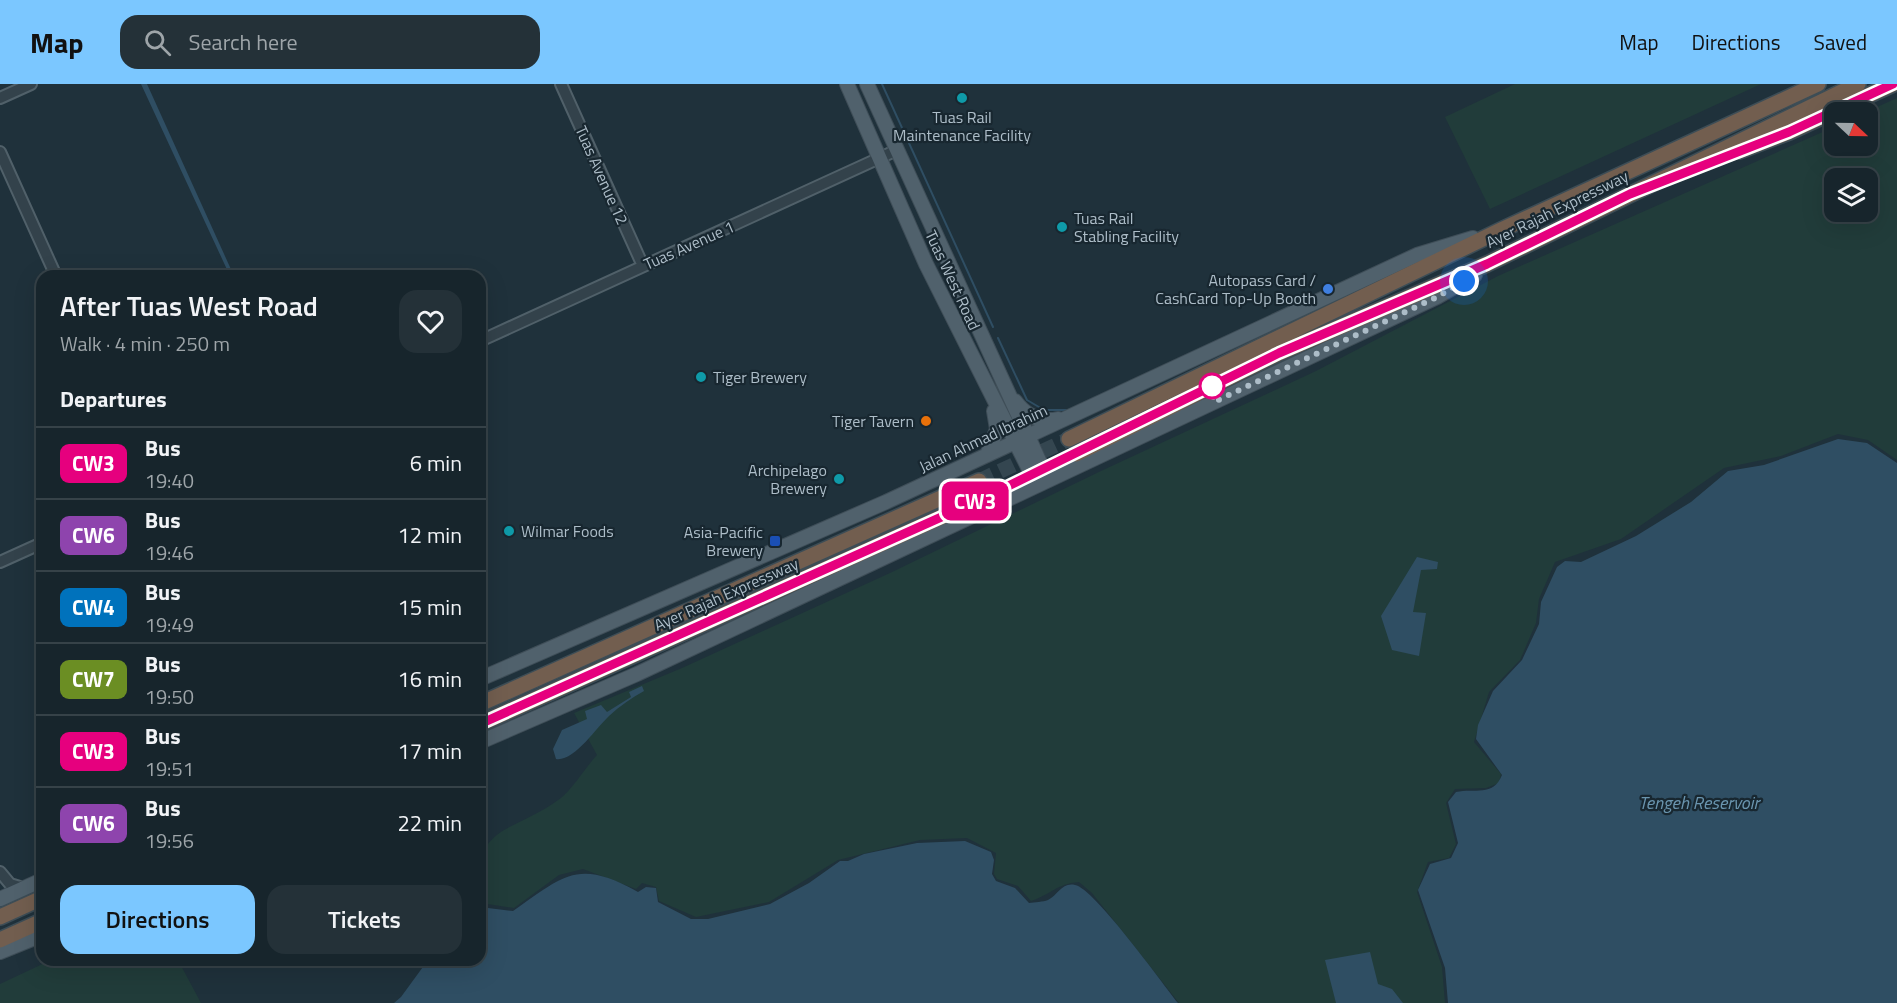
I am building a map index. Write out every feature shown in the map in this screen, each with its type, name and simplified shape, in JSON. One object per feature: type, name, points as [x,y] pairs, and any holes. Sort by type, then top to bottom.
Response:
[{"type":"highway","points":[[1725,128],[1730,119],[1794,84]]},
{"type":"highway","name":"Ayer Rajah Expressway","points":[[1069,439],[1501,230],[1818,84]]},
{"type":"highway","name":"Ayer Rajah Expressway","points":[[1076,454],[1279,353],[1487,264],[1858,84]]},
{"type":"highway","points":[[1630,194],[1789,132],[1893,84]]},
{"type":"highway","name":"Ayer Rajah Expressway","points":[[486,701],[979,481]]},
{"type":"highway","name":"Ayer Rajah Expressway","points":[[486,721],[986,497]]},
{"type":"highway","points":[[0,917],[36,901]]},
{"type":"highway","points":[[0,940],[36,924]]},
{"type":"main road","name":"Tuas West Road","points":[[847,84],[926,264],[990,395],[1021,439]]},
{"type":"main road","name":"Tuas West Road","points":[[867,84],[1004,387],[1021,439],[1043,483]]},
{"type":"main road","name":"Jalan Ahmad Ibrahim","points":[[486,676],[987,455],[1418,255],[1501,230]]},
{"type":"main road","points":[[486,739],[637,674],[1437,297],[1478,273],[1487,264]]},
{"type":"main road","points":[[1004,387],[1019,406],[1035,418],[1048,421],[1066,418]]},
{"type":"main road","points":[[987,455],[997,429],[990,395]]},
{"type":"main road","points":[[0,898],[36,883]]},
{"type":"main road","points":[[0,952],[36,937]]},
{"type":"street","points":[[0,99],[31,84]]},
{"type":"street","name":"Tuas Avenue 12","points":[[561,84],[643,266]]},
{"type":"street","name":"Tuas Avenue 1","points":[[486,338],[897,150]]},
{"type":"street","points":[[0,152],[53,270]]},
{"type":"street","points":[[0,562],[36,546]]},
{"type":"street","points":[[0,872],[10,884],[23,888]]},
{"type":"green space","points":[[1515,84],[1761,84],[1490,209],[1445,117]]},
{"type":"green space","points":[[1897,98],[1897,460],[1868,440],[1838,434],[1781,456],[1724,468],[1621,539],[1555,562],[1539,599],[1536,623],[1520,660],[1489,692],[1474,742],[1501,774],[1499,783],[1486,788],[1455,789],[1446,803],[1456,844],[1449,858],[1428,862],[1417,892],[1442,967],[1445,1003],[1179,1003],[1092,893],[1079,882],[1059,887],[1031,901],[1018,886],[997,879],[994,874],[996,853],[967,838],[920,840],[838,860],[769,902],[696,917],[659,901],[656,887],[642,883],[636,889],[583,869],[559,875],[514,908],[486,904],[486,849],[488,844],[498,834],[561,798],[597,755],[574,713],[682,668],[890,573],[1316,371],[1498,276],[1824,131],[1824,156],[1878,156],[1878,107]]},
{"type":"green space","points":[[38,966],[181,966],[201,1003],[0,1003],[0,984]]},
{"type":"water","points":[[141,84],[147,84],[231,270],[227,270]]},
{"type":"water","name":"Tengeh Reservoir","points":[[1838,439],[1867,443],[1897,463],[1897,1003],[1448,1003],[1445,968],[1418,890],[1430,864],[1451,858],[1458,843],[1448,802],[1456,792],[1483,790],[1494,786],[1502,775],[1476,739],[1478,725],[1493,691],[1522,660],[1539,624],[1541,602],[1557,567],[1565,561],[1581,562],[1636,536],[1691,502],[1728,471],[1764,465]]},
{"type":"water","points":[[1417,557],[1438,562],[1437,569],[1421,570],[1413,612],[1426,613],[1419,656],[1392,650],[1381,616]]},
{"type":"water","points":[[642,686],[644,691],[613,712],[577,750],[563,759],[556,759],[553,749],[562,730],[587,719],[585,711],[601,705],[607,712],[631,697],[629,692]]},
{"type":"water","points":[[965,841],[991,852],[994,860],[992,874],[996,881],[1015,888],[1029,903],[1048,900],[1067,885],[1075,885],[1084,890],[1112,918],[1178,1003],[394,1003],[424,966],[486,966],[486,908],[513,911],[545,888],[572,876],[585,874],[600,876],[638,892],[646,887],[656,888],[658,902],[691,919],[708,919],[770,904],[809,883],[840,861],[848,861],[864,854],[917,843]]},
{"type":"water","points":[[1370,952],[1378,984],[1392,989],[1403,1003],[1336,1003],[1325,960]]},
{"type":"waterway","points":[[882,84],[993,327]]},
{"type":"waterway","points":[[998,338],[1027,400],[1044,410],[1066,410]]},
{"type":"tunnel","points":[[979,481],[1069,439]]},
{"type":"tunnel","points":[[986,497],[1076,454]]},
{"type":"bus line","name":"CW3","points":[[486,721],[986,497],[1279,353],[1487,264],[1630,194],[1789,132],[1893,84]]},
{"type":"place","name":"Tuas Rail Maintenance Facility","points":[[962,98]]},
{"type":"place","name":"Tuas Rail Stabling Facility","points":[[1062,227]]},
{"type":"place","name":"Autopass Card / CashCard Top-Up Booth","points":[[1328,289]]},
{"type":"place","name":"Tiger Brewery","points":[[701,377]]},
{"type":"place","name":"Tiger Tavern","points":[[926,421]]},
{"type":"place","name":"Archipelago Brewery","points":[[839,479]]},
{"type":"place","name":"Wilmar Foods","points":[[509,531]]},
{"type":"place","name":"Asia-Pacific Brewery","points":[[775,541]]},
{"type":"route","points":[[1212,386],[1214,402],[1437,297],[1464,281]]}]
